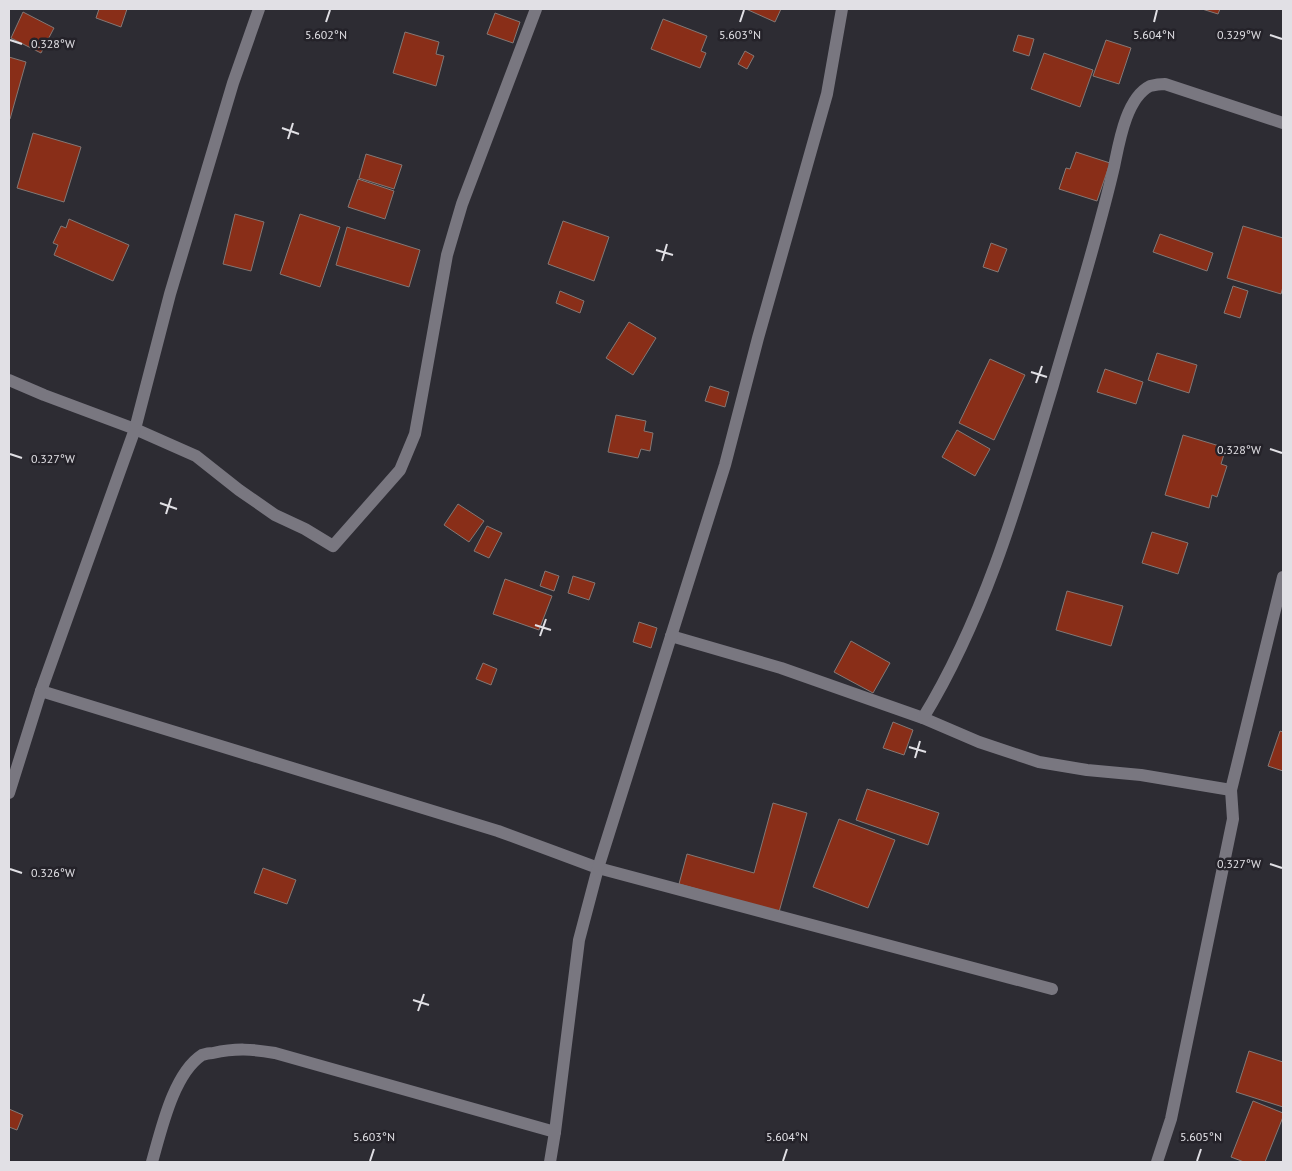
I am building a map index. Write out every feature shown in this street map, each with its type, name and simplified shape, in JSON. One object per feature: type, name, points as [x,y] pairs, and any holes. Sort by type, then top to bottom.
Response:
[{"type":"street","points":[[9,793],[41,691],[135,429],[176,276],[233,83],[259,9]]},
{"type":"street","points":[[9,380],[135,429],[196,456],[239,490],[275,515],[305,529],[333,546],[400,470],[415,434],[447,254],[462,204],[536,9]]},
{"type":"street","points":[[550,1162],[579,940],[598,868],[725,465],[758,338],[827,94],[842,9]]},
{"type":"street","points":[[923,718],[974,621],[1018,497],[1079,296],[1109,186],[1122,128],[1134,102],[1150,86],[1165,84],[1283,123]]},
{"type":"street","points":[[1157,1162],[1171,1119],[1233,819],[1231,790],[1280,598],[1283,578]]},
{"type":"street","points":[[671,636],[781,668],[923,718],[979,742],[1039,762],[1141,775],[1231,790]]},
{"type":"street","points":[[41,691],[498,831],[598,868],[1052,989]]},
{"type":"street","points":[[152,1162],[170,1100],[182,1076],[203,1055],[233,1048],[275,1053],[555,1132]]},
{"type":"building","points":[[99,9],[127,9],[121,27],[96,18]]},
{"type":"building","points":[[746,9],[781,9],[775,22]]},
{"type":"building","points":[[1202,9],[1220,9],[1218,14]]},
{"type":"building","points":[[23,12],[54,28],[41,53],[11,38]]},
{"type":"building","points":[[495,13],[520,22],[513,43],[487,34]]},
{"type":"building","points":[[663,19],[707,36],[701,51],[706,53],[700,68],[651,49]]},
{"type":"building","points":[[405,32],[439,42],[436,54],[444,56],[436,86],[393,73]]},
{"type":"building","points":[[1018,35],[1034,39],[1029,56],[1013,51]]},
{"type":"building","points":[[1106,40],[1131,48],[1119,84],[1093,76]]},
{"type":"building","points":[[745,51],[754,56],[747,69],[738,64]]},
{"type":"building","points":[[1044,53],[1093,70],[1080,107],[1031,89]]},
{"type":"building","points":[[9,57],[26,62],[10,119],[9,119]]},
{"type":"building","points":[[33,133],[81,147],[64,202],[17,188]]},
{"type":"building","points":[[1076,152],[1110,163],[1097,201],[1059,189],[1066,168],[1070,169]]},
{"type":"building","points":[[366,154],[402,165],[394,189],[359,178]]},
{"type":"building","points":[[358,179],[394,191],[385,219],[348,207]]},
{"type":"building","points":[[235,214],[264,222],[251,271],[223,264]]},
{"type":"building","points":[[300,214],[340,227],[320,287],[280,274]]},
{"type":"building","points":[[69,219],[129,245],[113,281],[54,255],[58,245],[53,243],[61,226],[66,228]]},
{"type":"building","points":[[563,221],[609,237],[594,281],[548,264]]},
{"type":"building","points":[[1243,226],[1283,238],[1283,287],[1281,294],[1227,278]]},
{"type":"building","points":[[347,227],[420,250],[409,287],[336,265]]},
{"type":"building","points":[[1160,234],[1213,253],[1207,271],[1153,252]]},
{"type":"building","points":[[991,243],[1007,249],[998,272],[983,267]]},
{"type":"building","points":[[1233,286],[1248,291],[1240,318],[1224,313]]},
{"type":"building","points":[[560,291],[584,301],[580,313],[556,303]]},
{"type":"building","points":[[629,322],[656,338],[633,375],[606,358]]},
{"type":"building","points":[[1157,353],[1197,365],[1189,393],[1148,380]]},
{"type":"building","points":[[990,359],[1025,375],[994,440],[959,423]]},
{"type":"building","points":[[1105,369],[1143,382],[1136,404],[1097,392]]},
{"type":"building","points":[[710,386],[729,392],[725,407],[705,401]]},
{"type":"building","points":[[616,415],[646,421],[644,431],[653,433],[650,451],[641,449],[638,458],[608,452]]},
{"type":"building","points":[[957,430],[990,449],[975,476],[942,457]]},
{"type":"building","points":[[1183,435],[1226,448],[1221,464],[1227,466],[1217,497],[1212,495],[1209,508],[1165,495]]},
{"type":"building","points":[[458,504],[484,521],[469,542],[444,525]]},
{"type":"building","points":[[487,526],[502,533],[489,558],[474,551]]},
{"type":"building","points":[[1152,532],[1188,543],[1178,574],[1142,563]]},
{"type":"building","points":[[545,571],[559,576],[554,591],[540,586]]},
{"type":"building","points":[[573,576],[595,583],[589,600],[568,593]]},
{"type":"building","points":[[505,579],[552,596],[539,630],[493,614]]},
{"type":"building","points":[[1067,591],[1123,606],[1111,646],[1056,630]]},
{"type":"building","points":[[639,622],[657,628],[651,648],[633,642]]},
{"type":"building","points":[[851,641],[890,663],[873,693],[834,672]]},
{"type":"building","points":[[483,663],[497,669],[491,685],[476,679]]},
{"type":"building","points":[[893,722],[913,730],[904,755],[883,748]]},
{"type":"building","points":[[1280,731],[1283,732],[1283,771],[1268,766]]},
{"type":"building","points":[[867,789],[939,813],[928,845],[856,820]]},
{"type":"building","points":[[773,803],[807,813],[779,912],[679,884],[687,854],[754,873]]},
{"type":"building","points":[[839,819],[895,840],[868,908],[813,887]]},
{"type":"building","points":[[263,868],[296,880],[287,904],[254,893]]},
{"type":"building","points":[[1249,1051],[1283,1062],[1283,1107],[1236,1092]]},
{"type":"building","points":[[1253,1101],[1283,1113],[1265,1162],[1244,1162],[1231,1157]]},
{"type":"building","points":[[9,1109],[23,1115],[17,1130],[9,1127]]}]
